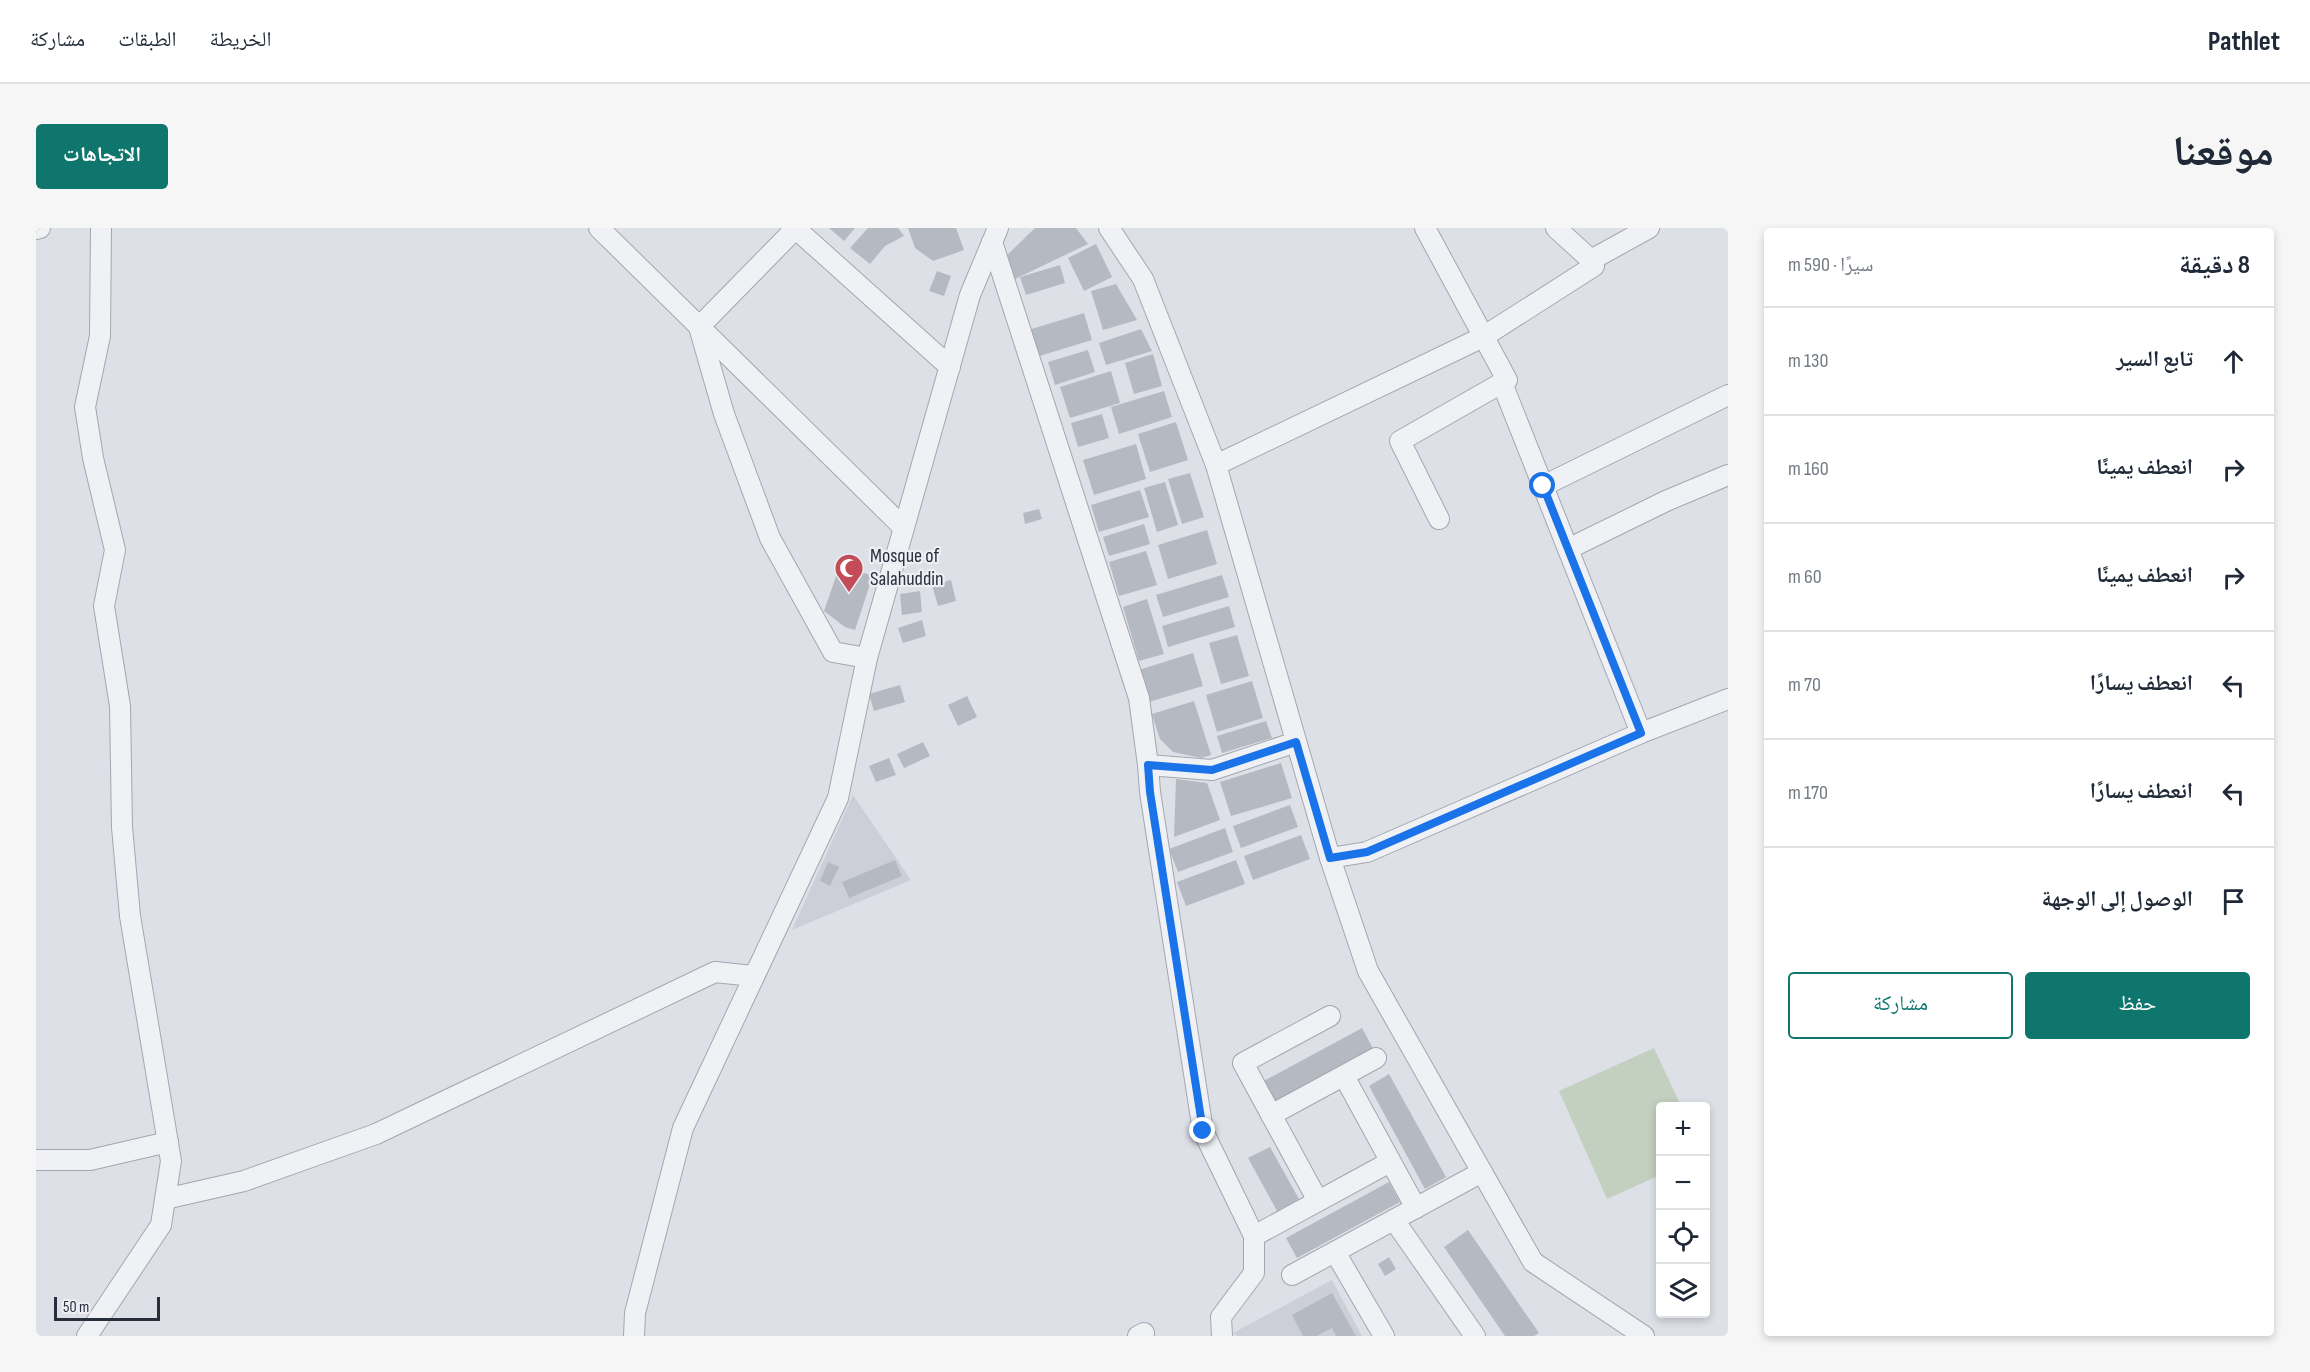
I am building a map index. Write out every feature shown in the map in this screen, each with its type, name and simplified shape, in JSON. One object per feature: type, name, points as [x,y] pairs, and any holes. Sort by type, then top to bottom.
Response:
[{"type":"street","points":[[87,1336],[161,1225],[171,1161],[128,894],[122,827],[120,706],[104,606],[115,550],[93,458],[85,407],[100,336],[101,228]]},
{"type":"street","points":[[599,228],[904,528]]},
{"type":"street","points":[[699,327],[796,228],[950,367]]},
{"type":"street","points":[[1109,228],[1143,279],[1216,465],[1330,858],[1368,971],[1533,1262],[1644,1336]]},
{"type":"street","points":[[1425,228],[1507,380],[1400,441],[1439,519]]},
{"type":"street","points":[[1216,465],[1483,337],[1594,266],[1591,260],[1556,228]]},
{"type":"street","points":[[1591,260],[1649,228]]},
{"type":"street","points":[[634,1336],[635,1313],[683,1128],[838,798],[867,658],[970,295],[995,235]]},
{"type":"street","points":[[995,235],[1139,698],[1152,804],[1203,1131],[1254,1236],[1254,1273],[1221,1317],[1222,1336]]},
{"type":"street","points":[[699,327],[724,414],[770,538],[833,652],[867,658]]},
{"type":"street","points":[[1502,383],[1641,733]]},
{"type":"street","points":[[1543,486],[1728,395]]},
{"type":"street","points":[[1568,549],[1666,501],[1728,475]]},
{"type":"street","points":[[1330,858],[1367,852],[1641,733],[1728,699]]},
{"type":"street","points":[[1148,765],[1212,770],[1296,742]]},
{"type":"street","points":[[165,1199],[244,1181],[376,1134],[715,972],[753,976]]},
{"type":"street","points":[[1318,1201],[1243,1063],[1330,1016]]},
{"type":"street","points":[[1271,1116],[1376,1058]]},
{"type":"street","points":[[1344,1076],[1416,1208]]},
{"type":"street","points":[[36,1160],[90,1160],[168,1142]]},
{"type":"street","points":[[1254,1236],[1390,1162]]},
{"type":"street","points":[[1293,1275],[1482,1172]]},
{"type":"street","points":[[1394,1220],[1475,1336]]},
{"type":"street","points":[[1335,1252],[1384,1336]]},
{"type":"shaded area","points":[[853,795],[911,880],[792,930]]},
{"type":"shaded area","points":[[1332,1280],[1362,1336],[1237,1336],[1233,1333]]},
{"type":"green space","points":[[1654,1048],[1679,1102],[1656,1102],[1656,1177],[1607,1199],[1559,1091]]},
{"type":"building","points":[[829,228],[855,228],[844,241]]},
{"type":"building","points":[[868,228],[898,228],[904,236],[885,246],[870,264],[850,248]]},
{"type":"building","points":[[908,228],[956,228],[964,250],[933,261],[915,248]]},
{"type":"building","points":[[1035,228],[1076,228],[1088,244],[1013,280],[1003,259]]},
{"type":"building","points":[[1096,244],[1112,277],[1084,291],[1068,258]]},
{"type":"building","points":[[1060,265],[1065,283],[1026,295],[1020,277]]},
{"type":"building","points":[[937,271],[951,276],[944,296],[929,291]]},
{"type":"building","points":[[1116,284],[1137,320],[1103,330],[1091,291]]},
{"type":"building","points":[[1084,313],[1092,340],[1033,358],[1025,331]]},
{"type":"building","points":[[1141,329],[1152,351],[1106,365],[1099,343]]},
{"type":"building","points":[[1088,350],[1095,372],[1055,385],[1048,362]]},
{"type":"building","points":[[1153,354],[1162,386],[1134,394],[1125,363]]},
{"type":"building","points":[[1111,371],[1120,403],[1070,418],[1060,387]]},
{"type":"building","points":[[1164,391],[1172,417],[1119,434],[1111,407]]},
{"type":"building","points":[[1102,414],[1109,438],[1078,447],[1071,423]]},
{"type":"building","points":[[1176,422],[1188,460],[1150,472],[1138,434]]},
{"type":"building","points":[[1136,444],[1146,479],[1094,495],[1083,460]]},
{"type":"building","points":[[1190,473],[1204,517],[1182,524],[1168,479]]},
{"type":"building","points":[[1165,482],[1178,525],[1157,532],[1144,488]]},
{"type":"building","points":[[1140,490],[1149,517],[1099,532],[1091,505]]},
{"type":"building","points":[[1039,509],[1042,519],[1025,524],[1023,513]]},
{"type":"building","points":[[1144,524],[1150,544],[1109,556],[1103,537]]},
{"type":"building","points":[[1207,530],[1217,564],[1168,579],[1158,545]]},
{"type":"building","points":[[1146,551],[1157,585],[1119,596],[1109,562]]},
{"type":"building","name":"Mosque of Salahuddin","points":[[839,568],[873,575],[855,630],[845,627],[824,611]]},
{"type":"building","points":[[1222,575],[1229,597],[1163,617],[1156,595]]},
{"type":"building","points":[[951,580],[956,601],[938,606],[932,585]]},
{"type":"building","points":[[920,591],[922,612],[902,615],[900,594]]},
{"type":"building","points":[[1147,599],[1164,654],[1139,661],[1123,607]]},
{"type":"building","points":[[1229,606],[1235,627],[1168,647],[1162,626]]},
{"type":"building","points":[[922,620],[926,636],[903,643],[898,628]]},
{"type":"building","points":[[1237,635],[1249,676],[1221,684],[1209,643]]},
{"type":"building","points":[[1193,653],[1203,686],[1142,704],[1132,672]]},
{"type":"building","points":[[1252,681],[1263,718],[1217,732],[1206,695]]},
{"type":"building","points":[[900,685],[905,702],[874,711],[869,694]]},
{"type":"building","points":[[967,696],[977,717],[958,726],[948,705]]},
{"type":"building","points":[[1194,701],[1211,755],[1201,758],[1173,752],[1160,739],[1152,714]]},
{"type":"building","points":[[1266,721],[1272,738],[1222,753],[1217,736]]},
{"type":"building","points":[[923,742],[930,756],[904,768],[897,754]]},
{"type":"building","points":[[889,758],[896,775],[876,782],[869,766]]},
{"type":"building","points":[[1281,763],[1292,798],[1231,816],[1220,782]]},
{"type":"building","points":[[1176,779],[1207,783],[1220,820],[1174,837]]},
{"type":"building","points":[[1290,805],[1298,827],[1241,848],[1233,826]]},
{"type":"building","points":[[1225,828],[1233,852],[1178,872],[1169,849]]},
{"type":"building","points":[[1301,835],[1310,859],[1253,880],[1244,856]]},
{"type":"building","points":[[895,860],[902,876],[849,898],[842,882]]},
{"type":"building","points":[[1236,860],[1245,884],[1186,906],[1177,882]]},
{"type":"building","points":[[828,862],[839,867],[830,886],[820,881]]},
{"type":"building","points":[[1362,1028],[1375,1052],[1275,1106],[1262,1082]]},
{"type":"building","points":[[1389,1074],[1446,1177],[1425,1189],[1369,1086]]},
{"type":"building","points":[[1270,1147],[1299,1199],[1277,1211],[1248,1158]]},
{"type":"building","points":[[1389,1182],[1400,1202],[1297,1258],[1286,1238]]},
{"type":"building","points":[[1468,1230],[1539,1333],[1534,1336],[1505,1336],[1444,1247]]},
{"type":"building","points":[[1389,1257],[1396,1269],[1385,1276],[1378,1264]]},
{"type":"building","points":[[1332,1293],[1356,1336],[1336,1336],[1332,1328],[1317,1336],[1303,1336],[1292,1315]]},
{"type":"place","name":"Mosque of Salahuddin","points":[[849,594]]},
{"type":"route","points":[[1203,1131],[1150,792],[1148,765],[1212,770],[1296,742],[1330,858],[1367,852],[1641,733],[1543,486]]}]
